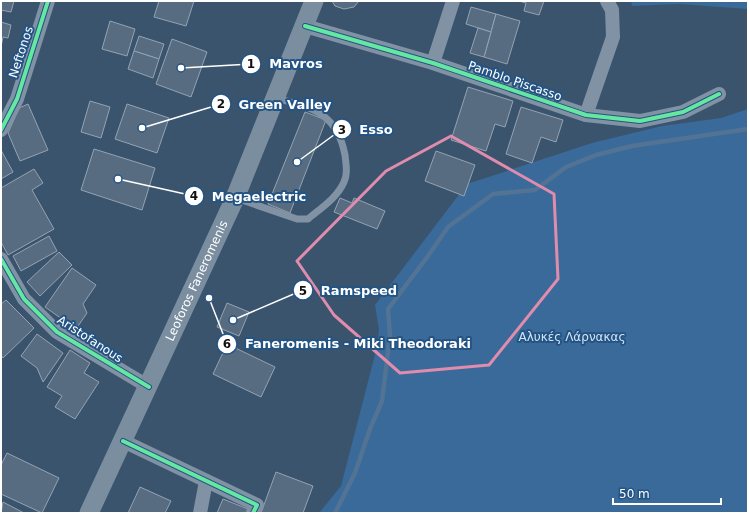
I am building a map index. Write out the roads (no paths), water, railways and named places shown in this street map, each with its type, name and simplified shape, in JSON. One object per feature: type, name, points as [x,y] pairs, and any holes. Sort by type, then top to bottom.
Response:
[{"type":"main road","name":"Leoforos Faneromenis","points":[[89,513],[149,387],[235,198],[314,1]]},
{"type":"street","name":"Neftonos","points":[[1,130],[16,99],[48,1]]},
{"type":"street","points":[[432,64],[453,1]]},
{"type":"street","points":[[586,115],[613,37],[612,10],[607,1]]},
{"type":"street","name":"Pamblo Piscasso","points":[[305,26],[432,64],[586,115],[640,122],[683,112],[719,94]]},
{"type":"street","name":"Aristofanous","points":[[1,259],[24,299],[57,332],[149,387]]},
{"type":"street","points":[[123,441],[257,505],[253,513]]},
{"type":"street","points":[[200,513],[206,481]]},
{"type":"lane","points":[[235,198],[297,219],[308,219],[337,194],[344,182],[347,170],[342,140],[332,123],[314,108],[276,98]]},
{"type":"waterway","points":[[335,513],[355,473],[370,429],[382,401],[390,336],[388,309],[448,227],[493,194],[535,190],[566,167],[596,155],[632,146],[748,129]]},
{"type":"place","name":"Mavros","points":[[181,68]]},
{"type":"place","name":"Green Valley","points":[[142,128]]},
{"type":"place","name":"Esso","points":[[297,162]]},
{"type":"place","name":"Megaelectric","points":[[118,179]]},
{"type":"place","name":"Faneromenis - Miki Theodoraki","points":[[209,298]]},
{"type":"place","name":"Ramspeed","points":[[233,320]]},
{"type":"park label","name":"Αλυκές Λάρνακας","points":[[572,337]]}]
